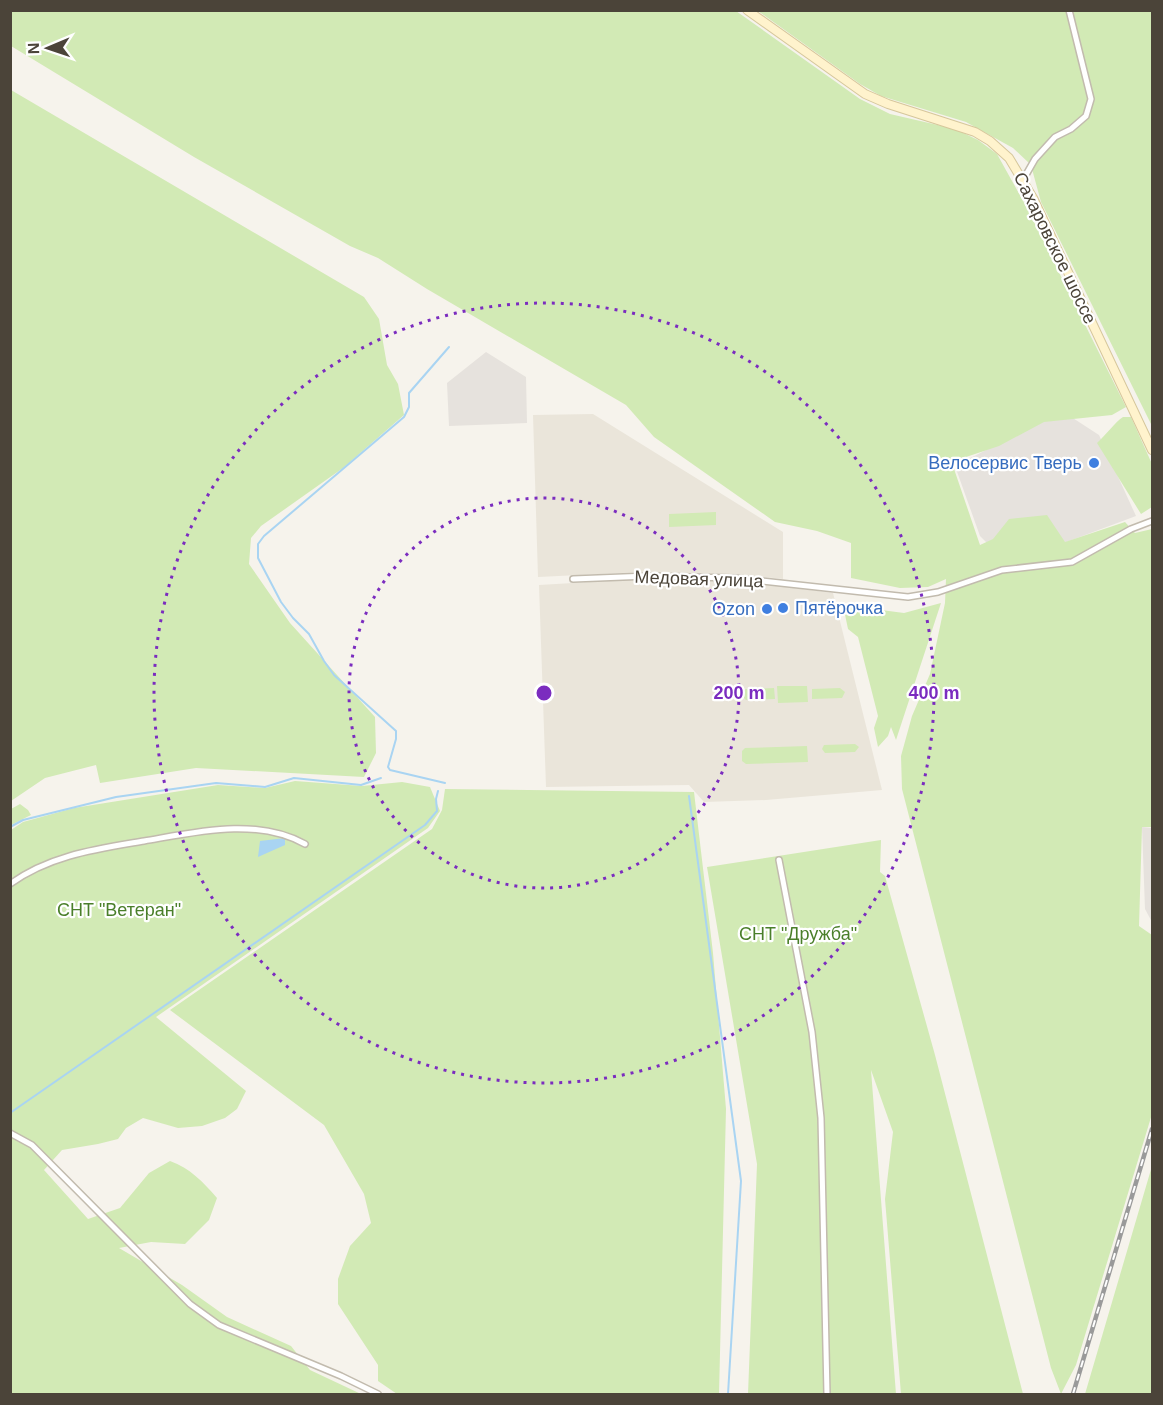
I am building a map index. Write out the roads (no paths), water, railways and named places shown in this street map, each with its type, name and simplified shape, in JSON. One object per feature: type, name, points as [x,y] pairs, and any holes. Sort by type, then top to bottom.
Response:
[{"type":"main road","name":"Сахаровское шоссе","points":[[747,10],[865,94],[888,104],[959,125],[982,136],[1003,152],[1023,180],[1152,450]]},
{"type":"street","points":[[1023,180],[1035,159],[1055,137],[1071,129],[1086,116],[1091,99],[1069,10]]},
{"type":"street","name":"Медовая улица","points":[[573,579],[648,576],[705,577],[892,596],[922,595],[938,592],[1002,570],[1072,562],[1131,529],[1152,521]]},
{"type":"street","points":[[10,884],[36,869],[80,852],[188,833],[245,829],[269,831],[288,834],[305,844]]},
{"type":"street","points":[[779,860],[812,1032],[821,1118],[827,1395]]},
{"type":"street","points":[[10,1133],[32,1145],[190,1304],[219,1325],[340,1376],[378,1395]]},
{"type":"water","points":[[285,838],[285,845],[258,857],[260,841]]},
{"type":"waterway","points":[[445,783],[390,770],[388,767],[396,731],[334,675],[309,634],[281,602],[258,558],[258,544],[264,536],[404,417],[409,407],[409,393],[449,347]]},
{"type":"waterway","points":[[10,827],[23,820],[116,797],[216,783],[265,787],[294,778],[361,785],[381,778]]},
{"type":"waterway","points":[[10,1113],[425,825],[437,811],[438,791]]},
{"type":"waterway","points":[[689,796],[741,1181],[728,1394]]},
{"type":"railway","points":[[1073,1394],[1152,1129]]},
{"type":"place","name":"Велосервис Тверь","points":[[1094,463]]},
{"type":"place","name":"Пятёрочка","points":[[783,608]]},
{"type":"place","name":"Ozon","points":[[767,609]]},
{"type":"park label","name":"СНТ \"Ветеран\"","points":[[119,910]]},
{"type":"park label","name":"СНТ \"Дружба\"","points":[[798,934]]}]
